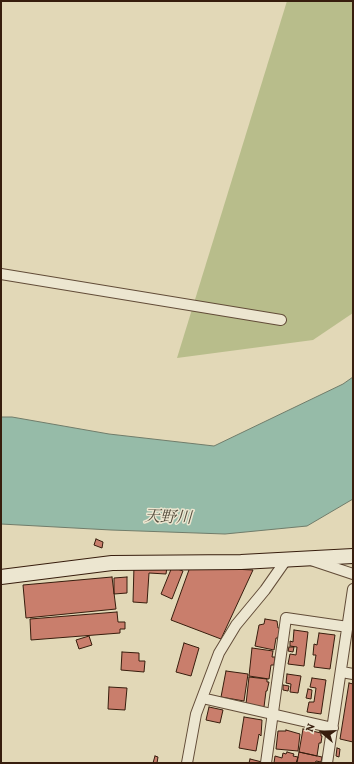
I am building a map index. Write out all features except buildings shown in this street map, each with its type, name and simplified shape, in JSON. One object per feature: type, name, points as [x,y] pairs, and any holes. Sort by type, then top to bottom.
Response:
[{"type":"street","points":[[1,274],[282,320]]},
{"type":"street","points":[[1,577],[112,563],[286,560],[353,556]]},
{"type":"street","points":[[308,559],[353,574]]},
{"type":"street","points":[[186,763],[196,714],[219,653],[236,625],[266,590],[286,560]]},
{"type":"street","points":[[328,763],[353,589]]},
{"type":"street","points":[[266,763],[286,618],[348,627]]},
{"type":"street","points":[[342,672],[353,674]]},
{"type":"street","points":[[202,698],[333,728]]},
{"type":"shaded area","points":[[287,1],[353,1],[353,313],[313,340],[177,358]]},
{"type":"water","name":"天野川","points":[[353,377],[353,499],[307,526],[225,534],[1,524],[1,417],[12,417],[109,434],[214,446],[343,384]]}]
